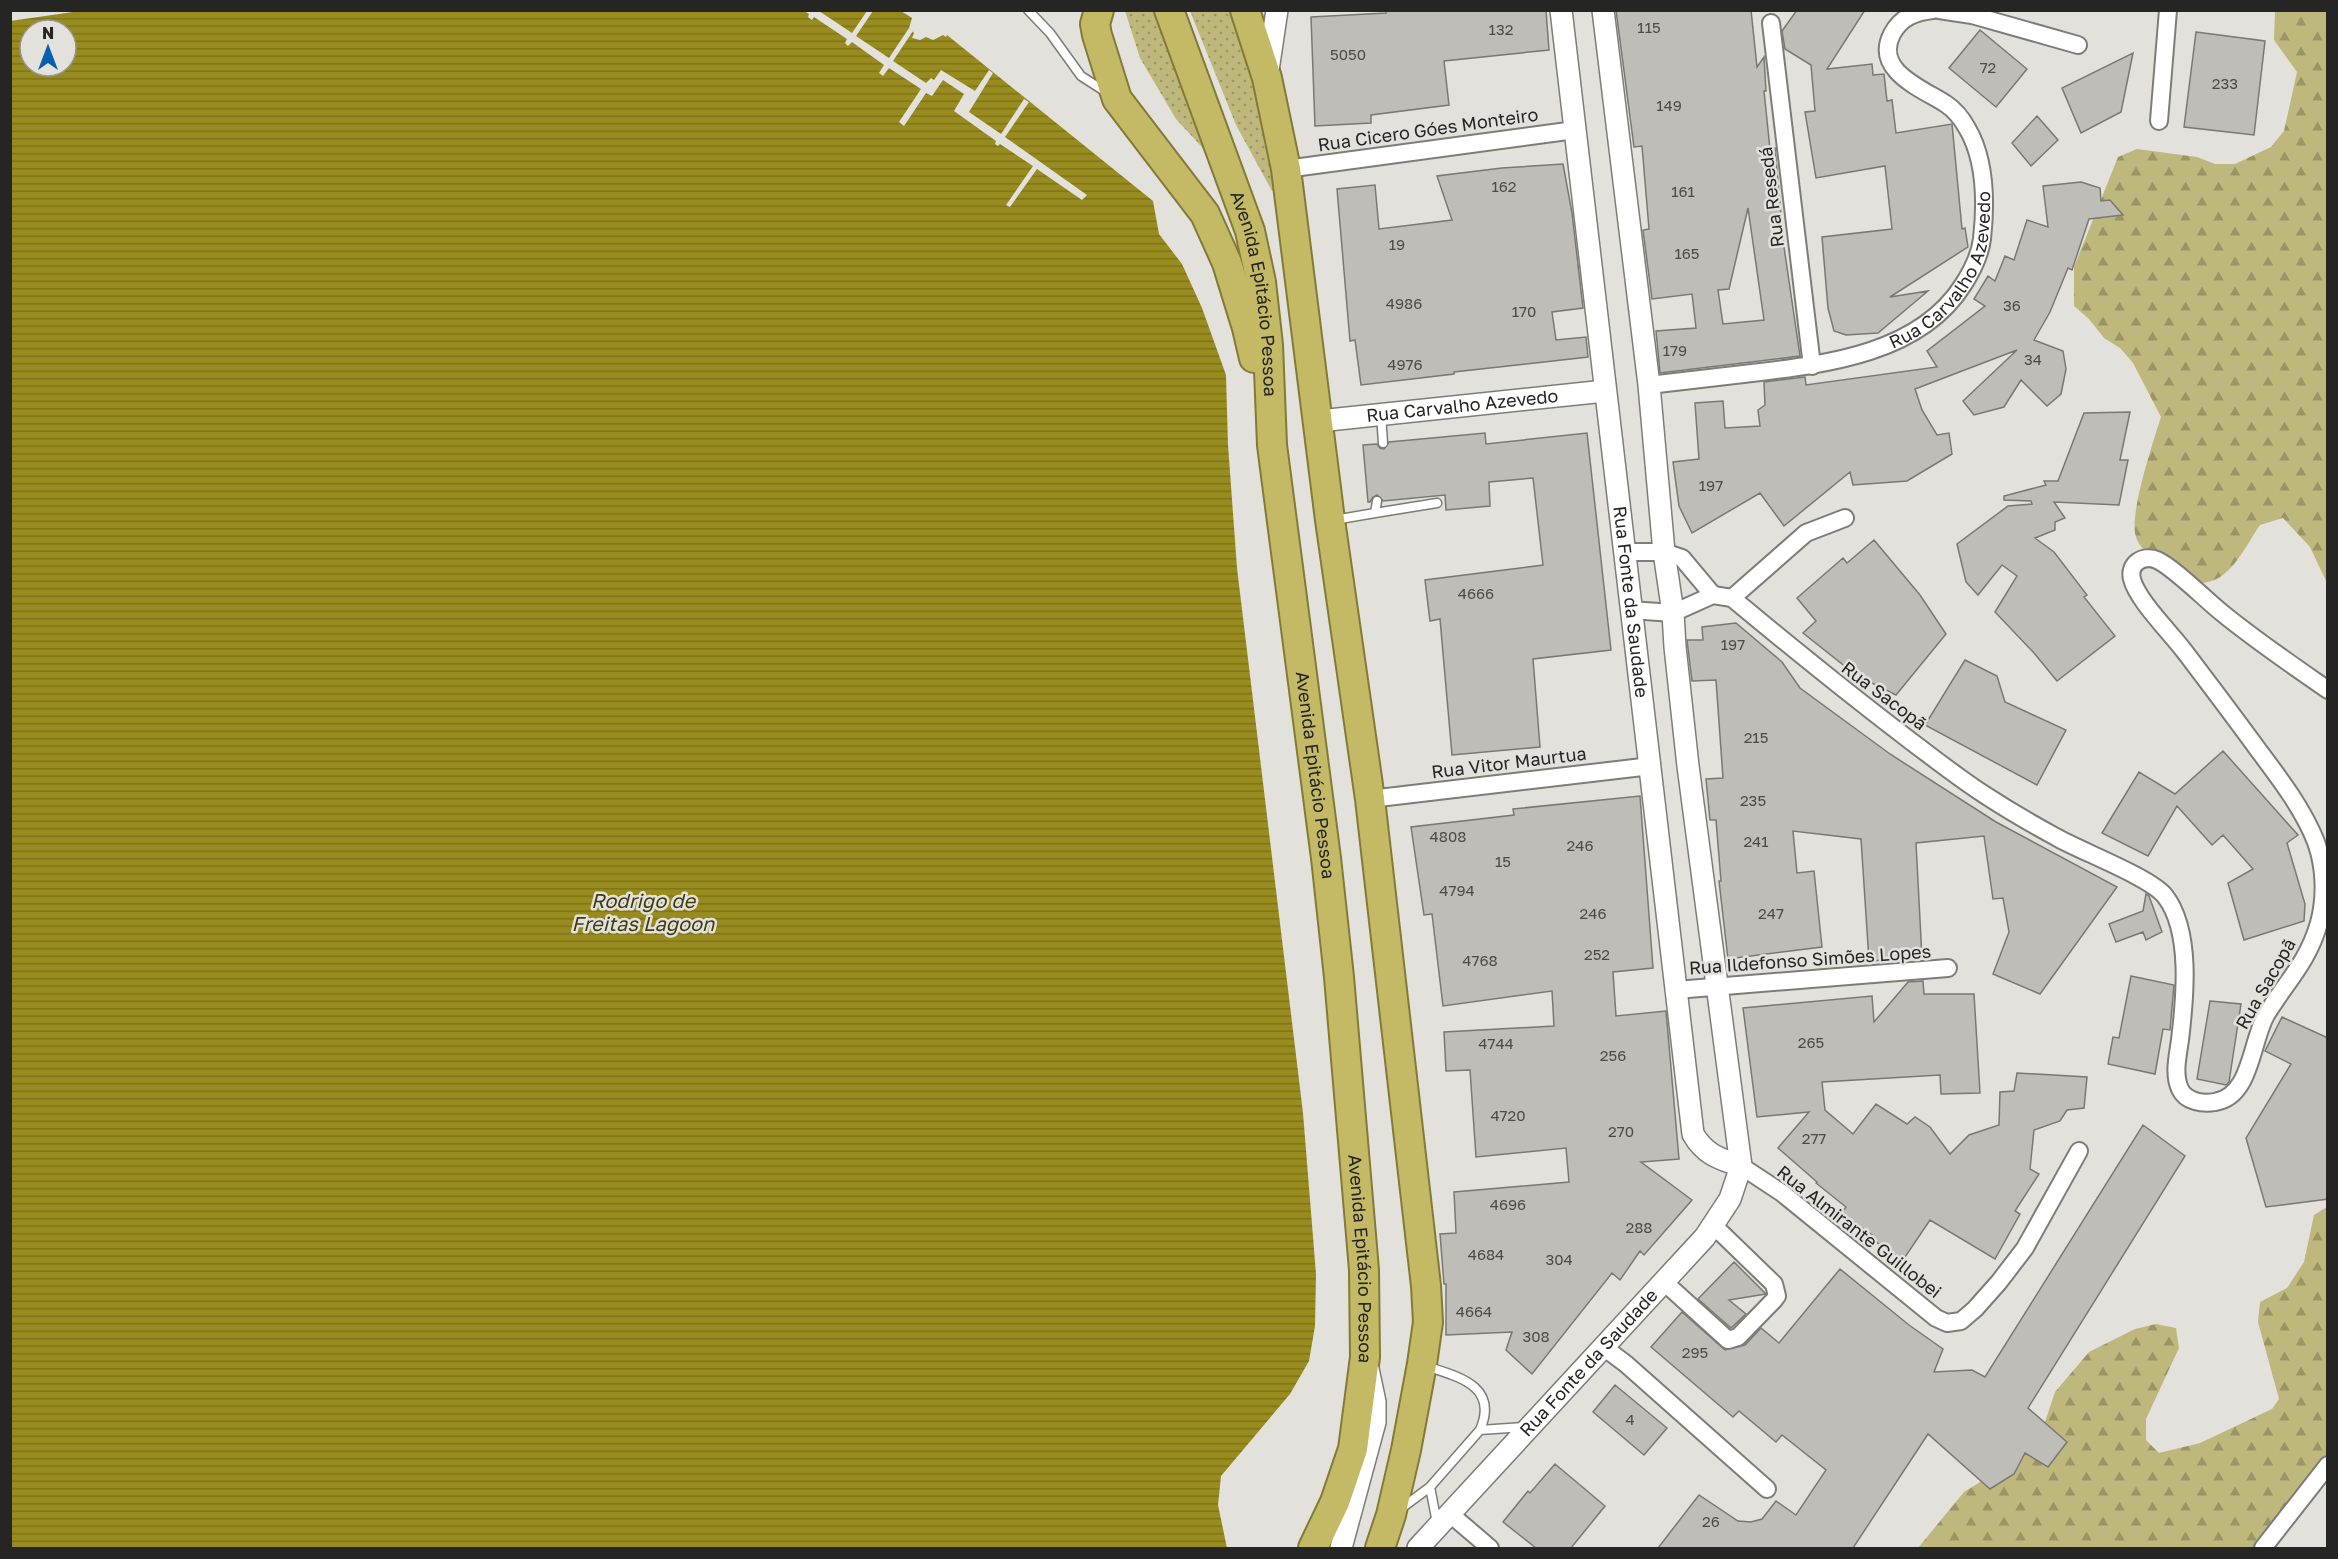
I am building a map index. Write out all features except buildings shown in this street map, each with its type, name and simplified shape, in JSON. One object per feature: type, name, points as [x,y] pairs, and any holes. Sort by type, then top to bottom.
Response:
[{"type":"highway","name":"Avenida Epitácio Pessoa","points":[[1169,10],[1250,231],[1261,282],[1268,345],[1272,445],[1326,858],[1339,977],[1364,1270],[1365,1357],[1353,1449],[1335,1502],[1313,1548]]},
{"type":"highway","points":[[1245,10],[1267,78],[1286,169],[1330,520],[1370,799],[1426,1286],[1428,1322],[1422,1365],[1406,1450],[1391,1515],[1380,1548]]},
{"type":"highway","points":[[1094,15],[1117,99],[1205,214],[1227,263],[1247,328],[1272,445]]},
{"type":"street","points":[[1267,78],[1277,10]]},
{"type":"street","name":"Rua Fonte da Saudade","points":[[1561,10],[1693,1134],[1700,1147],[1719,1158],[1741,1166]]},
{"type":"street","name":"Rua Fonte da Saudade","points":[[1418,1548],[1713,1226],[1733,1192],[1741,1166],[1688,766],[1648,385],[1603,10]]},
{"type":"street","name":"Rua Carvalho Azevedo","points":[[1648,385],[1812,366],[1876,349],[1931,320],[1958,293],[1975,262],[1982,241],[1984,189],[1975,146],[1960,117],[1948,105],[1908,83],[1899,74],[1893,66],[1889,50],[1890,39],[1904,18],[1918,12],[1933,10]]},
{"type":"street","points":[[1939,10],[1972,15],[2078,45]]},
{"type":"street","points":[[2159,121],[2168,10]]},
{"type":"street","name":"Rua Resedá","points":[[1771,23],[1812,366]]},
{"type":"street","name":"Rua Cicero Góes Monteiro","points":[[1286,169],[1575,130]]},
{"type":"street","name":"Rua Carvalho Azevedo","points":[[1319,421],[1605,392]]},
{"type":"street","points":[[1630,610],[1673,613],[1713,595],[1732,598],[1806,533],[1845,518]]},
{"type":"street","points":[[1624,552],[1664,552],[1682,558],[1713,595]]},
{"type":"street","name":"Rua Sacopã","points":[[1732,598],[1840,687],[1982,793],[2056,837],[2142,880],[2164,894],[2178,927],[2185,959],[2184,1008],[2176,1074],[2179,1087],[2188,1098],[2206,1103],[2228,1099],[2241,1086],[2259,1029],[2267,1013],[2307,958],[2320,921],[2324,894],[2323,870],[2317,845],[2308,824],[2284,785],[2169,630],[2144,602],[2131,578],[2131,569],[2135,562],[2143,559],[2158,560],[2223,615],[2328,690]]},
{"type":"street","name":"Rua Vitor Maurtua","points":[[1370,799],[1651,766]]},
{"type":"street","name":"Rua Ildefonso Simões Lopes","points":[[1676,990],[1717,985],[1948,969]]},
{"type":"street","name":"Rua Almirante Guillobei","points":[[1741,1166],[1782,1193],[1936,1318],[1952,1323],[1961,1321],[1975,1309],[2025,1248],[2079,1151]]},
{"type":"street","points":[[1663,1281],[1728,1340],[1738,1337],[1774,1300],[1777,1296],[1774,1284],[1713,1226]]},
{"type":"street","points":[[1602,1346],[1626,1364],[1767,1489]]},
{"type":"street","points":[[1341,1548],[1375,1422],[1373,1389],[1365,1357]]},
{"type":"street","points":[[2263,1548],[2328,1465]]},
{"type":"street","points":[[1444,1520],[1490,1548]]},
{"type":"lane","points":[[1028,10],[1050,33],[1081,76],[1117,99]]},
{"type":"lane","points":[[1381,414],[1383,443]]},
{"type":"lane","points":[[1375,513],[1377,501]]},
{"type":"lane","points":[[1330,520],[1437,503]]},
{"type":"lane","points":[[1391,1515],[1430,1487],[1480,1430],[1484,1419],[1482,1394],[1476,1387],[1422,1365]]},
{"type":"lane","points":[[1480,1430],[1528,1427]]},
{"type":"lane","points":[[1430,1487],[1444,1520]]},
{"type":"green space","points":[[1125,11],[1159,11],[1235,183],[1176,119],[1140,58]]},
{"type":"green space","points":[[1190,11],[1235,11],[1282,188],[1272,191],[1236,125]]},
{"type":"green space","points":[[2275,11],[2327,11],[2327,583],[2310,547],[2283,518],[2260,525],[2241,555],[2225,574],[2204,583],[2192,582],[2151,556],[2142,548],[2137,539],[2135,522],[2139,492],[2161,417],[2133,363],[2120,348],[2104,338],[2089,319],[2074,306],[2074,267],[2118,157],[2137,149],[2197,157],[2215,164],[2235,164],[2271,147],[2284,131],[2297,72],[2274,40]]},
{"type":"green space","points":[[2327,1207],[2327,1455],[2256,1548],[1918,1548],[1964,1492],[2001,1469],[2045,1422],[2055,1392],[2089,1352],[2135,1329],[2156,1324],[2176,1328],[2179,1348],[2146,1419],[2146,1440],[2159,1453],[2200,1443],[2272,1409],[2279,1399],[2258,1322],[2260,1302],[2287,1288],[2304,1262],[2314,1215]]},
{"type":"water","name":"Rodrigo de Freitas Lagoon","points":[[87,10],[901,11],[912,18],[909,28],[914,33],[912,38],[920,40],[926,37],[933,40],[947,35],[1153,201],[1159,234],[1182,264],[1202,308],[1226,375],[1228,445],[1237,568],[1303,1113],[1316,1274],[1315,1326],[1309,1361],[1290,1394],[1221,1476],[1218,1505],[1227,1548],[11,1548],[10,21],[18,20],[18,78],[78,78],[78,18],[31,18]]},
{"type":"pier","points":[[804,11],[819,11],[852,33],[867,11],[873,11],[856,36],[889,58],[909,28],[913,31],[893,61],[926,83],[931,78],[934,80],[941,70],[975,91],[989,70],[993,73],[969,112],[1001,134],[1024,99],[1029,102],[1005,137],[1087,195],[1082,200],[1037,169],[1010,207],[1006,205],[1033,166],[1000,144],[998,146],[995,144],[996,141],[954,111],[964,94],[943,80],[932,96],[926,93],[904,126],[899,122],[921,89],[889,68],[883,76],[879,73],[884,65],[852,42],[848,46],[845,43],[847,39],[814,17],[812,20]]}]
